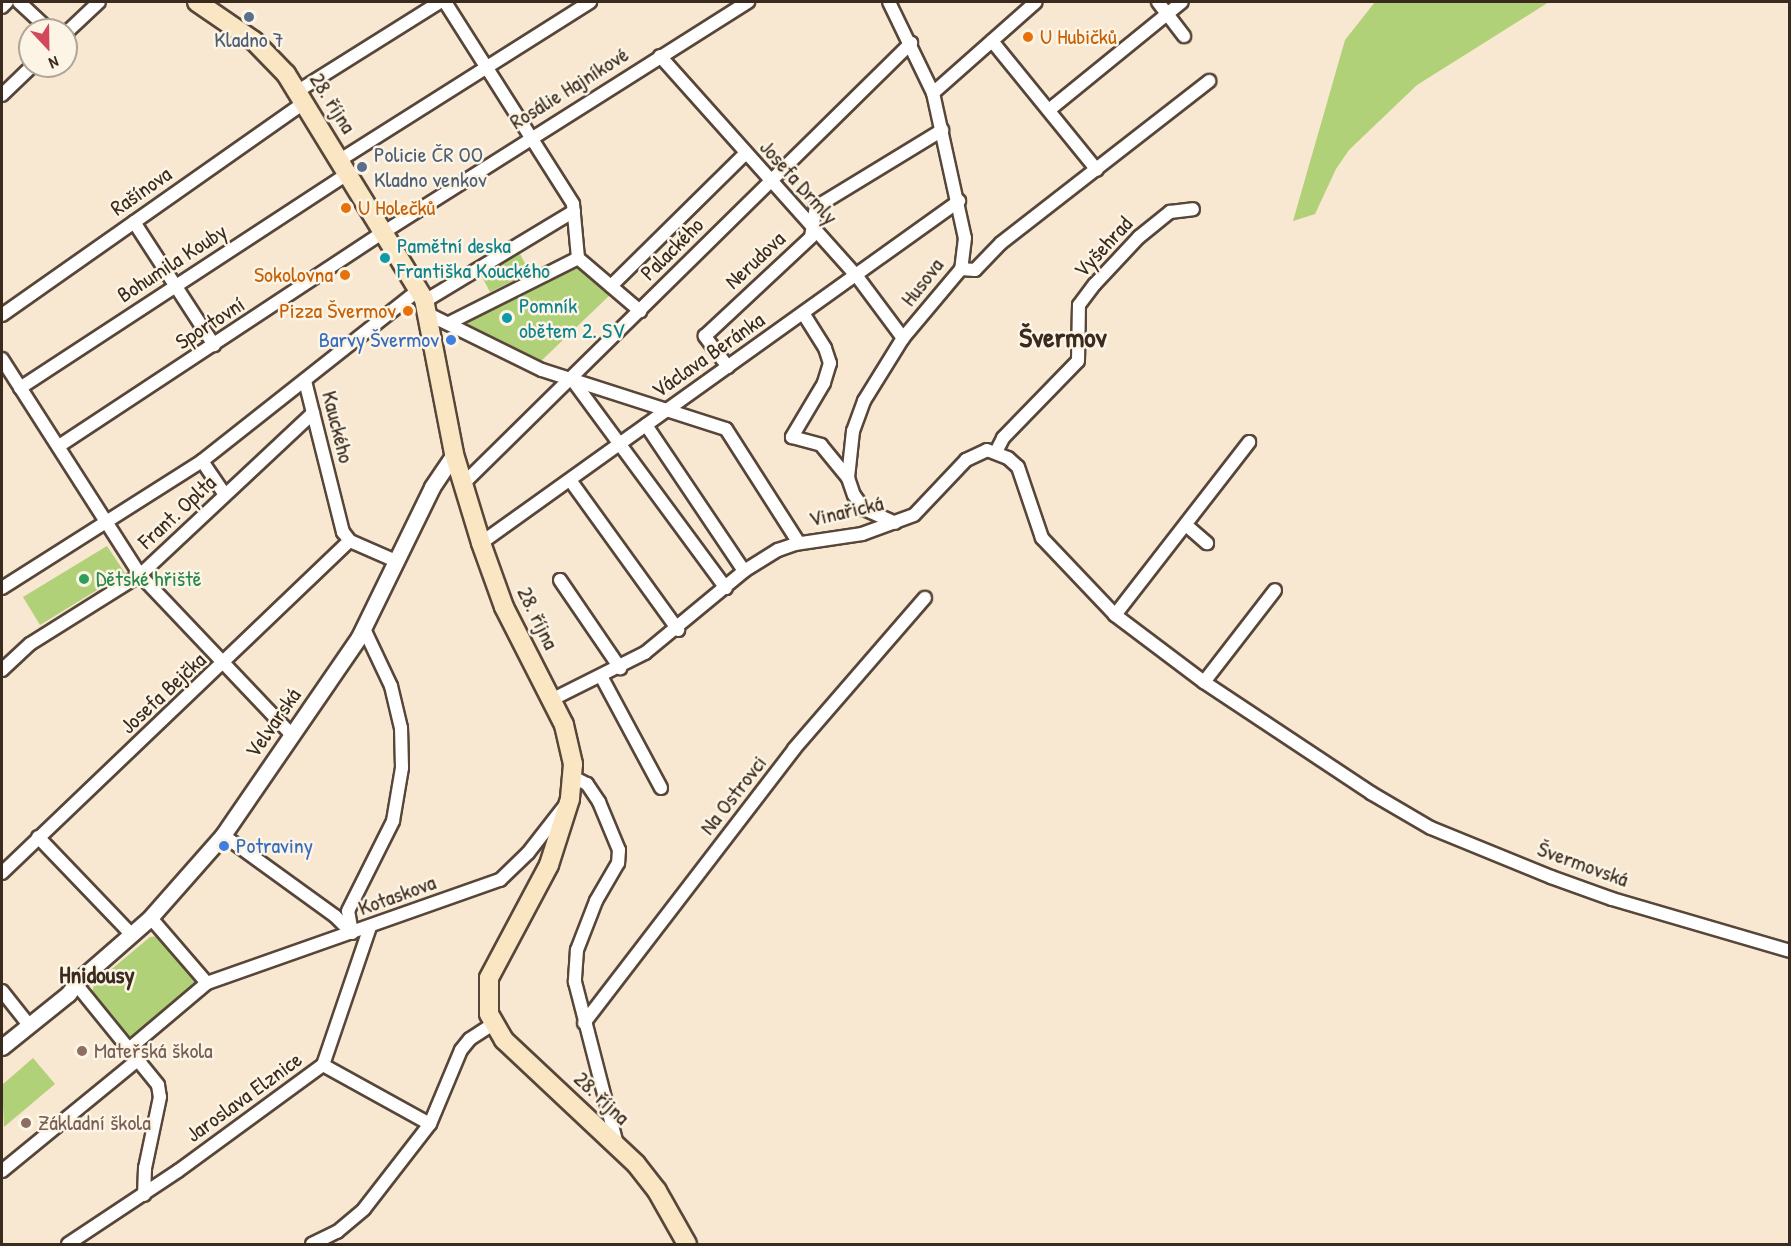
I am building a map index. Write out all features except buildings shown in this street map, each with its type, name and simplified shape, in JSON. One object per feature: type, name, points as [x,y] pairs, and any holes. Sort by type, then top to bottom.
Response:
[{"type":"main road","name":"28. října","points":[[197,2],[254,40],[301,97],[424,301],[454,454],[481,543],[504,607],[554,699],[571,750],[573,777],[570,799],[549,865],[489,978],[487,996],[493,1024],[504,1040],[617,1144],[657,1191],[687,1245]]},
{"type":"street","points":[[2,7],[7,2]]},
{"type":"street","points":[[19,2],[37,18]]},
{"type":"street","points":[[78,22],[99,2]]},
{"type":"street","name":"Rašínova","points":[[2,315],[134,222],[301,97],[440,2]]},
{"type":"street","points":[[445,2],[531,137],[574,211],[578,258],[640,311]]},
{"type":"street","name":"Bohumila Kouby","points":[[20,388],[176,286],[487,66],[590,2]]},
{"type":"street","name":"Rosálie Hajníkové","points":[[384,232],[748,2]]},
{"type":"street","name":"Husova","points":[[848,478],[850,441],[864,401],[903,338],[961,269],[965,238],[933,93],[890,2]]},
{"type":"street","points":[[933,93],[1036,2]]},
{"type":"street","points":[[1158,2],[1184,36]]},
{"type":"street","points":[[1049,110],[1182,2]]},
{"type":"street","points":[[992,41],[1097,170]]},
{"type":"street","name":"Palackého","points":[[462,484],[910,43]]},
{"type":"street","name":"Josefa Drmly","points":[[660,56],[812,229],[856,275],[903,338]]},
{"type":"street","points":[[2,95],[20,78]]},
{"type":"street","points":[[961,269],[975,270],[1001,243],[1209,81]]},
{"type":"street","name":"Nerudova","points":[[728,367],[705,336],[811,237],[816,207],[942,130]]},
{"type":"street","points":[[611,286],[745,154]]},
{"type":"street","name":"Václava Beránka","points":[[481,543],[958,201]]},
{"type":"street","name":"Vyšehrad","points":[[996,452],[1003,438],[1078,361],[1079,305],[1095,284],[1139,237],[1170,212],[1193,209]]},
{"type":"street","name":"Kauckého","points":[[350,541],[343,532],[305,381],[424,301],[574,211]]},
{"type":"street","points":[[134,222],[214,345]]},
{"type":"street","name":"Sportovní","points":[[59,447],[384,232]]},
{"type":"street","points":[[449,322],[578,258]]},
{"type":"street","points":[[424,301],[449,322],[523,362],[726,429],[799,543]]},
{"type":"street","points":[[803,313],[825,348],[830,363],[825,383],[792,437],[821,445],[848,478],[864,509],[895,523]]},
{"type":"street","points":[[2,359],[59,447],[104,523],[140,575],[223,665],[292,735]]},
{"type":"street","points":[[571,378],[726,588]]},
{"type":"street","points":[[2,588],[202,461],[305,381]]},
{"type":"street","name":"Frant. Oplta","points":[[2,670],[30,644],[140,575],[313,413]]},
{"type":"street","points":[[646,425],[744,571]]},
{"type":"street","points":[[1115,615],[1249,442]]},
{"type":"street","points":[[996,452],[1008,458],[1023,476],[1030,513],[1050,549],[1115,615],[1204,682],[1275,590]]},
{"type":"street","name":"Vinařická","points":[[554,699],[620,668],[678,630],[744,571],[778,550],[799,543],[862,534],[895,523],[927,505],[966,460],[976,453],[996,452]]},
{"type":"street","name":"Velvarská","points":[[2,1047],[63,987],[77,983],[132,935],[224,835],[364,629],[432,487],[454,454]]},
{"type":"street","points":[[202,461],[225,495]]},
{"type":"street","points":[[570,480],[678,630]]},
{"type":"street","points":[[1186,525],[1208,543]]},
{"type":"street","points":[[350,541],[396,561]]},
{"type":"street","name":"Josefa Bejčka","points":[[2,873],[223,665],[350,541]]},
{"type":"street","points":[[560,580],[620,668]]},
{"type":"street","name":"Na Ostrovci","points":[[584,1023],[794,749],[925,598]]},
{"type":"street","points":[[352,933],[348,911],[393,821],[402,768],[400,728],[391,686],[364,629]]},
{"type":"street","points":[[601,676],[660,788]]},
{"type":"street","name":"Švermovská","points":[[1204,682],[1371,793],[1431,828],[1612,899],[1790,951]]},
{"type":"street","points":[[573,777],[587,784],[599,802],[619,856],[577,950],[575,982],[617,1144]]},
{"type":"street","name":"Kotaskova","points":[[207,983],[500,880],[528,854],[570,799]]},
{"type":"street","points":[[224,835],[335,916],[352,933]]},
{"type":"street","points":[[38,837],[132,935]]},
{"type":"street","points":[[130,1048],[207,983],[150,917]]},
{"type":"street","name":"Jaroslava Elznice","points":[[68,1245],[144,1195],[323,1065],[370,927]]},
{"type":"street","points":[[77,983],[139,1059],[160,1092],[145,1168],[144,1195]]},
{"type":"street","points":[[2,991],[26,1022]]},
{"type":"street","name":"Velvarská","points":[[2,1035],[26,1022]]},
{"type":"street","points":[[312,1245],[337,1232],[364,1209],[430,1124],[461,1050],[470,1039],[493,1024]]},
{"type":"street","points":[[2,1171],[139,1059]]},
{"type":"street","points":[[323,1065],[430,1124]]},
{"type":"green space","points":[[1375,2],[1549,2],[1417,85],[1349,150],[1336,169],[1315,214],[1293,221],[1345,40]]},
{"type":"green space","points":[[518,250],[530,273],[490,292],[480,273]]},
{"type":"green space","points":[[577,265],[612,293],[539,363],[462,325]]},
{"type":"green space","name":"Dětské hřiště","points":[[107,546],[125,573],[40,625],[23,597]]},
{"type":"green space","points":[[159,936],[197,978],[194,988],[136,1036],[127,1036],[92,993],[94,984],[150,937]]},
{"type":"green space","points":[[33,1058],[55,1084],[4,1127],[2,1085]]},
{"type":"place","name":"Kladno 7","points":[[249,17]]},
{"type":"place","name":"U Hubičků","points":[[1028,37]]},
{"type":"place","name":"Policie ČR OO Kladno venkov","points":[[362,167]]},
{"type":"place","name":"U Holečků","points":[[346,208]]},
{"type":"place","name":"Pamětní deska Františka Kouckého","points":[[385,258]]},
{"type":"place","name":"Sokolovna","points":[[345,275]]},
{"type":"place","name":"Pizza Švermov","points":[[408,311]]},
{"type":"place","name":"Pomník obětem 2. SV","points":[[507,318]]},
{"type":"place","name":"Barvy Švermov","points":[[451,340]]},
{"type":"place","name":"Dětské hřiště","points":[[84,579]]},
{"type":"place","name":"Potraviny","points":[[224,846]]},
{"type":"place","name":"Mateřská škola","points":[[82,1051]]},
{"type":"place","name":"Základní škola","points":[[26,1123]]},
{"type":"district","name":"Švermov","points":[[1063,337]]},
{"type":"district","name":"Hnidousy","points":[[97,975]]}]
